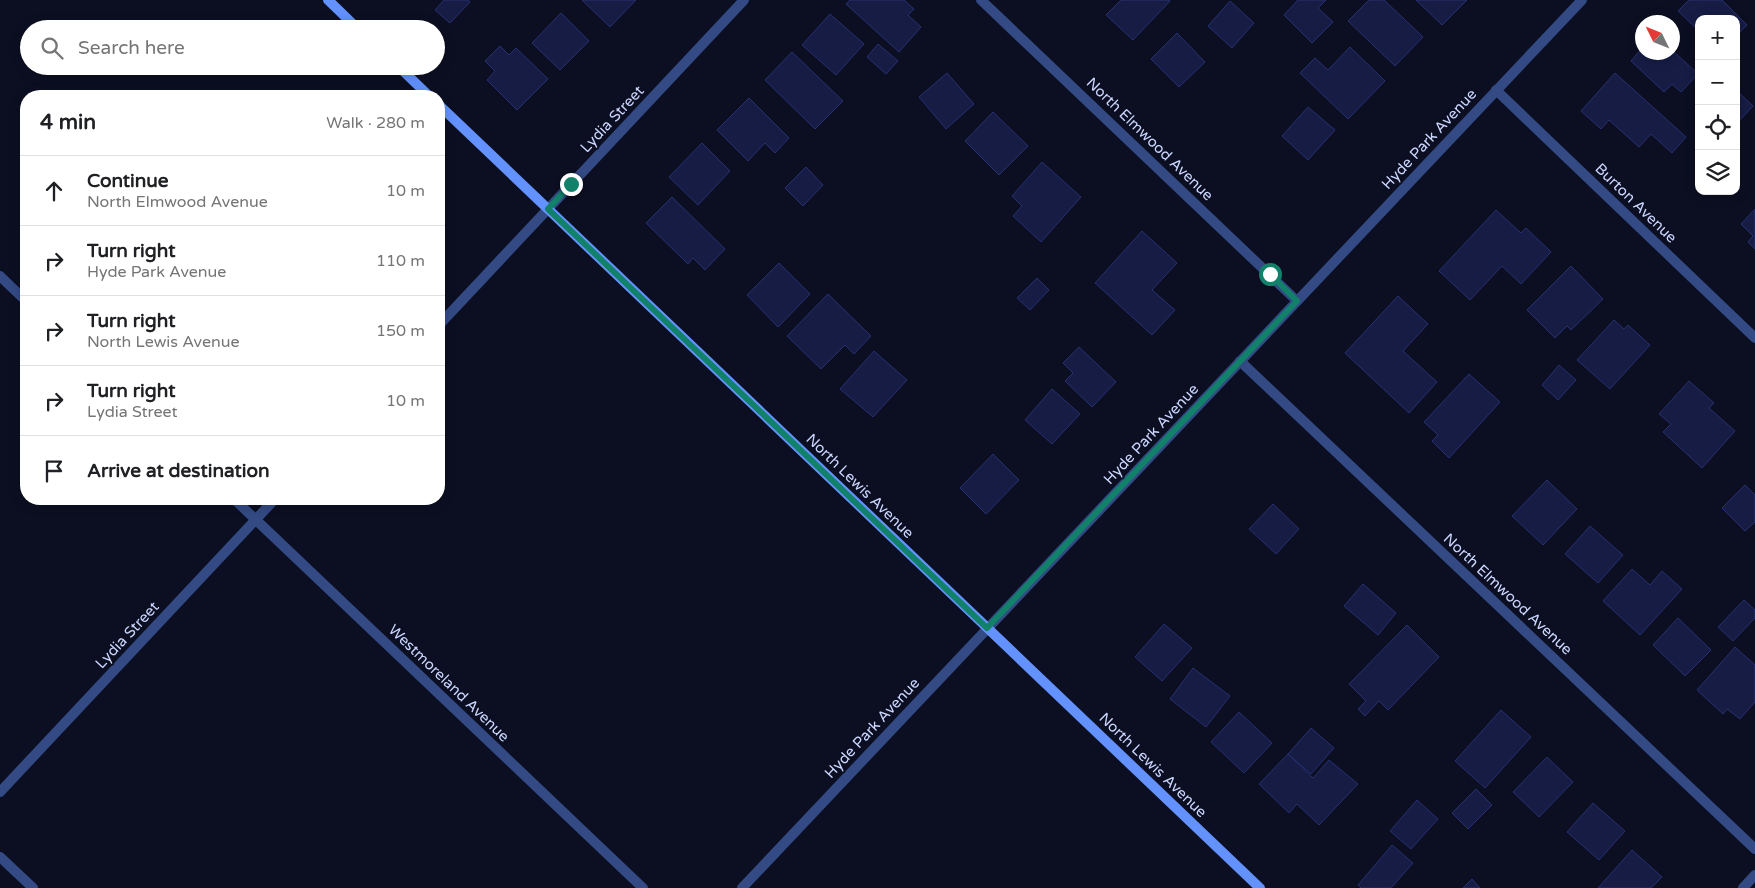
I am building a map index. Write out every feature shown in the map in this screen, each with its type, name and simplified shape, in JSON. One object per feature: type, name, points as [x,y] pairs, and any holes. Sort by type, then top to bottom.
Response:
[{"type":"main road","points":[[328,0],[349,20]]},
{"type":"main road","points":[[407,75],[423,90]]},
{"type":"main road","name":"North Lewis Avenue","points":[[445,112],[1260,888]]},
{"type":"street","name":"Lydia Street","points":[[445,319],[744,0]]},
{"type":"street","name":"North Elmwood Avenue","points":[[981,0],[1297,301]]},
{"type":"street","name":"Hyde Park Avenue","points":[[742,888],[1582,0]]},
{"type":"street","name":"Burton Avenue","points":[[1496,90],[1755,338]]},
{"type":"street","points":[[0,276],[20,295]]},
{"type":"street","name":"North Elmwood Avenue","points":[[1240,361],[1755,849]]},
{"type":"street","name":"Westmoreland Avenue","points":[[240,505],[643,888]]},
{"type":"street","name":"Lydia Street","points":[[0,792],[269,505]]},
{"type":"street","points":[[0,857],[33,888]]},
{"type":"street","points":[[1743,888],[1755,875]]},
{"type":"building","points":[[444,0],[468,0],[470,2],[450,23],[435,10]]},
{"type":"building","points":[[582,0],[636,0],[610,27]]},
{"type":"building","points":[[850,0],[904,0],[914,9],[908,15],[921,27],[899,52],[846,4]]},
{"type":"building","points":[[1121,0],[1170,1],[1133,40],[1106,15]]},
{"type":"building","points":[[1298,0],[1326,0],[1318,8],[1333,22],[1312,43],[1284,15]]},
{"type":"building","points":[[1369,0],[1384,0],[1423,37],[1395,66],[1348,21]]},
{"type":"building","points":[[1416,0],[1467,0],[1442,25]]},
{"type":"building","points":[[1689,0],[1722,0],[1737,15],[1695,15],[1695,27],[1678,11]]},
{"type":"building","points":[[1230,1],[1254,23],[1232,48],[1208,26]]},
{"type":"building","points":[[561,13],[589,41],[560,70],[532,43]]},
{"type":"building","points":[[830,14],[864,44],[836,75],[802,45]]},
{"type":"building","points":[[1740,18],[1747,25],[1740,32]]},
{"type":"building","points":[[1177,33],[1205,62],[1179,87],[1151,59]]},
{"type":"building","points":[[878,44],[898,61],[886,74],[867,57]]},
{"type":"building","points":[[500,46],[509,55],[516,48],[548,79],[517,110],[487,80],[495,71],[485,61]]},
{"type":"building","points":[[1350,47],[1385,81],[1348,119],[1300,73],[1315,58],[1328,70]]},
{"type":"building","points":[[792,52],[843,101],[815,129],[765,80]]},
{"type":"building","points":[[1635,56],[1635,60],[1680,60],[1680,57],[1695,71],[1695,77],[1681,92],[1672,84],[1664,92],[1631,61]]},
{"type":"building","points":[[947,73],[974,104],[946,129],[919,97]]},
{"type":"building","points":[[1615,73],[1686,137],[1672,153],[1651,134],[1639,147],[1609,120],[1601,129],[1581,111]]},
{"type":"building","points":[[1740,94],[1753,106],[1740,120]]},
{"type":"building","points":[[749,98],[789,138],[775,153],[765,143],[748,161],[717,130]]},
{"type":"building","points":[[1308,107],[1335,130],[1308,160],[1282,136]]},
{"type":"building","points":[[993,112],[1028,146],[999,175],[965,141]]},
{"type":"building","points":[[702,143],[730,171],[698,205],[669,177]]},
{"type":"building","points":[[1042,162],[1081,197],[1041,242],[1013,216],[1022,206],[1012,196]]},
{"type":"building","points":[[806,167],[823,185],[803,206],[785,188]]},
{"type":"building","points":[[672,197],[725,249],[705,270],[693,258],[688,264],[646,223]]},
{"type":"building","points":[[1755,209],[1755,249],[1748,242],[1753,236],[1741,224]]},
{"type":"building","points":[[1496,210],[1521,233],[1526,228],[1551,252],[1521,284],[1502,266],[1470,300],[1439,271]]},
{"type":"building","points":[[1142,231],[1177,263],[1152,290],[1175,310],[1152,335],[1095,283]]},
{"type":"building","points":[[779,263],[810,294],[778,327],[747,295]]},
{"type":"building","points":[[1571,266],[1603,299],[1571,330],[1567,326],[1555,338],[1527,310]]},
{"type":"building","points":[[1037,278],[1049,290],[1030,310],[1017,298]]},
{"type":"building","points":[[828,294],[871,336],[854,354],[845,345],[821,369],[787,336]]},
{"type":"building","points":[[1398,296],[1428,324],[1403,351],[1437,382],[1409,413],[1345,353]]},
{"type":"building","points":[[1614,320],[1624,329],[1628,325],[1650,345],[1610,389],[1577,360]]},
{"type":"building","points":[[1079,347],[1116,382],[1092,407],[1065,381],[1073,373],[1063,363]]},
{"type":"building","points":[[874,351],[907,380],[873,417],[840,389]]},
{"type":"building","points":[[1559,365],[1576,380],[1558,400],[1542,385]]},
{"type":"building","points":[[1469,374],[1500,402],[1449,458],[1432,441],[1438,435],[1424,422]]},
{"type":"building","points":[[1689,381],[1714,403],[1709,408],[1735,431],[1702,468],[1663,432],[1671,424],[1659,414]]},
{"type":"building","points":[[1052,389],[1080,414],[1052,444],[1025,420]]},
{"type":"building","points":[[993,454],[1019,480],[986,514],[960,488]]},
{"type":"building","points":[[1547,480],[1577,509],[1543,545],[1512,516]]},
{"type":"building","points":[[1745,485],[1755,495],[1755,522],[1745,531],[1722,508]]},
{"type":"building","points":[[1273,504],[1299,529],[1276,554],[1249,529]]},
{"type":"building","points":[[1590,526],[1623,555],[1598,583],[1565,554]]},
{"type":"building","points":[[1632,569],[1650,585],[1662,571],[1682,589],[1640,635],[1603,601]]},
{"type":"building","points":[[1363,584],[1396,613],[1378,635],[1344,606]]},
{"type":"building","points":[[1744,600],[1755,610],[1755,618],[1733,641],[1718,627]]},
{"type":"building","points":[[1678,618],[1711,650],[1685,676],[1653,645]]},
{"type":"building","points":[[1164,624],[1192,648],[1162,681],[1135,657]]},
{"type":"building","points":[[1407,625],[1439,657],[1388,710],[1379,701],[1365,716],[1358,709],[1366,701],[1349,684]]},
{"type":"building","points":[[1735,647],[1755,665],[1755,702],[1740,719],[1727,709],[1723,714],[1697,690]]},
{"type":"building","points":[[1193,668],[1230,696],[1206,727],[1170,699]]},
{"type":"building","points":[[1501,710],[1531,737],[1485,788],[1455,761]]},
{"type":"building","points":[[1239,712],[1272,743],[1244,773],[1211,742]]},
{"type":"building","points":[[1311,728],[1334,748],[1311,774],[1288,754]]},
{"type":"building","points":[[1288,754],[1313,778],[1329,760],[1358,784],[1319,825],[1297,804],[1289,813],[1259,784]]},
{"type":"building","points":[[1547,757],[1573,782],[1539,817],[1513,792]]},
{"type":"building","points":[[1476,789],[1492,805],[1468,829],[1452,813]]},
{"type":"building","points":[[1417,800],[1438,819],[1411,849],[1390,831]]},
{"type":"building","points":[[1593,803],[1625,831],[1599,860],[1567,832]]},
{"type":"building","points":[[1392,845],[1413,863],[1391,888],[1361,888],[1358,885]]},
{"type":"building","points":[[1632,850],[1662,877],[1651,888],[1598,888]]},
{"type":"building","points":[[1472,879],[1480,888],[1463,888]]},
{"type":"route","points":[[571,184],[548,209],[987,628],[1297,301],[1270,274]]}]
